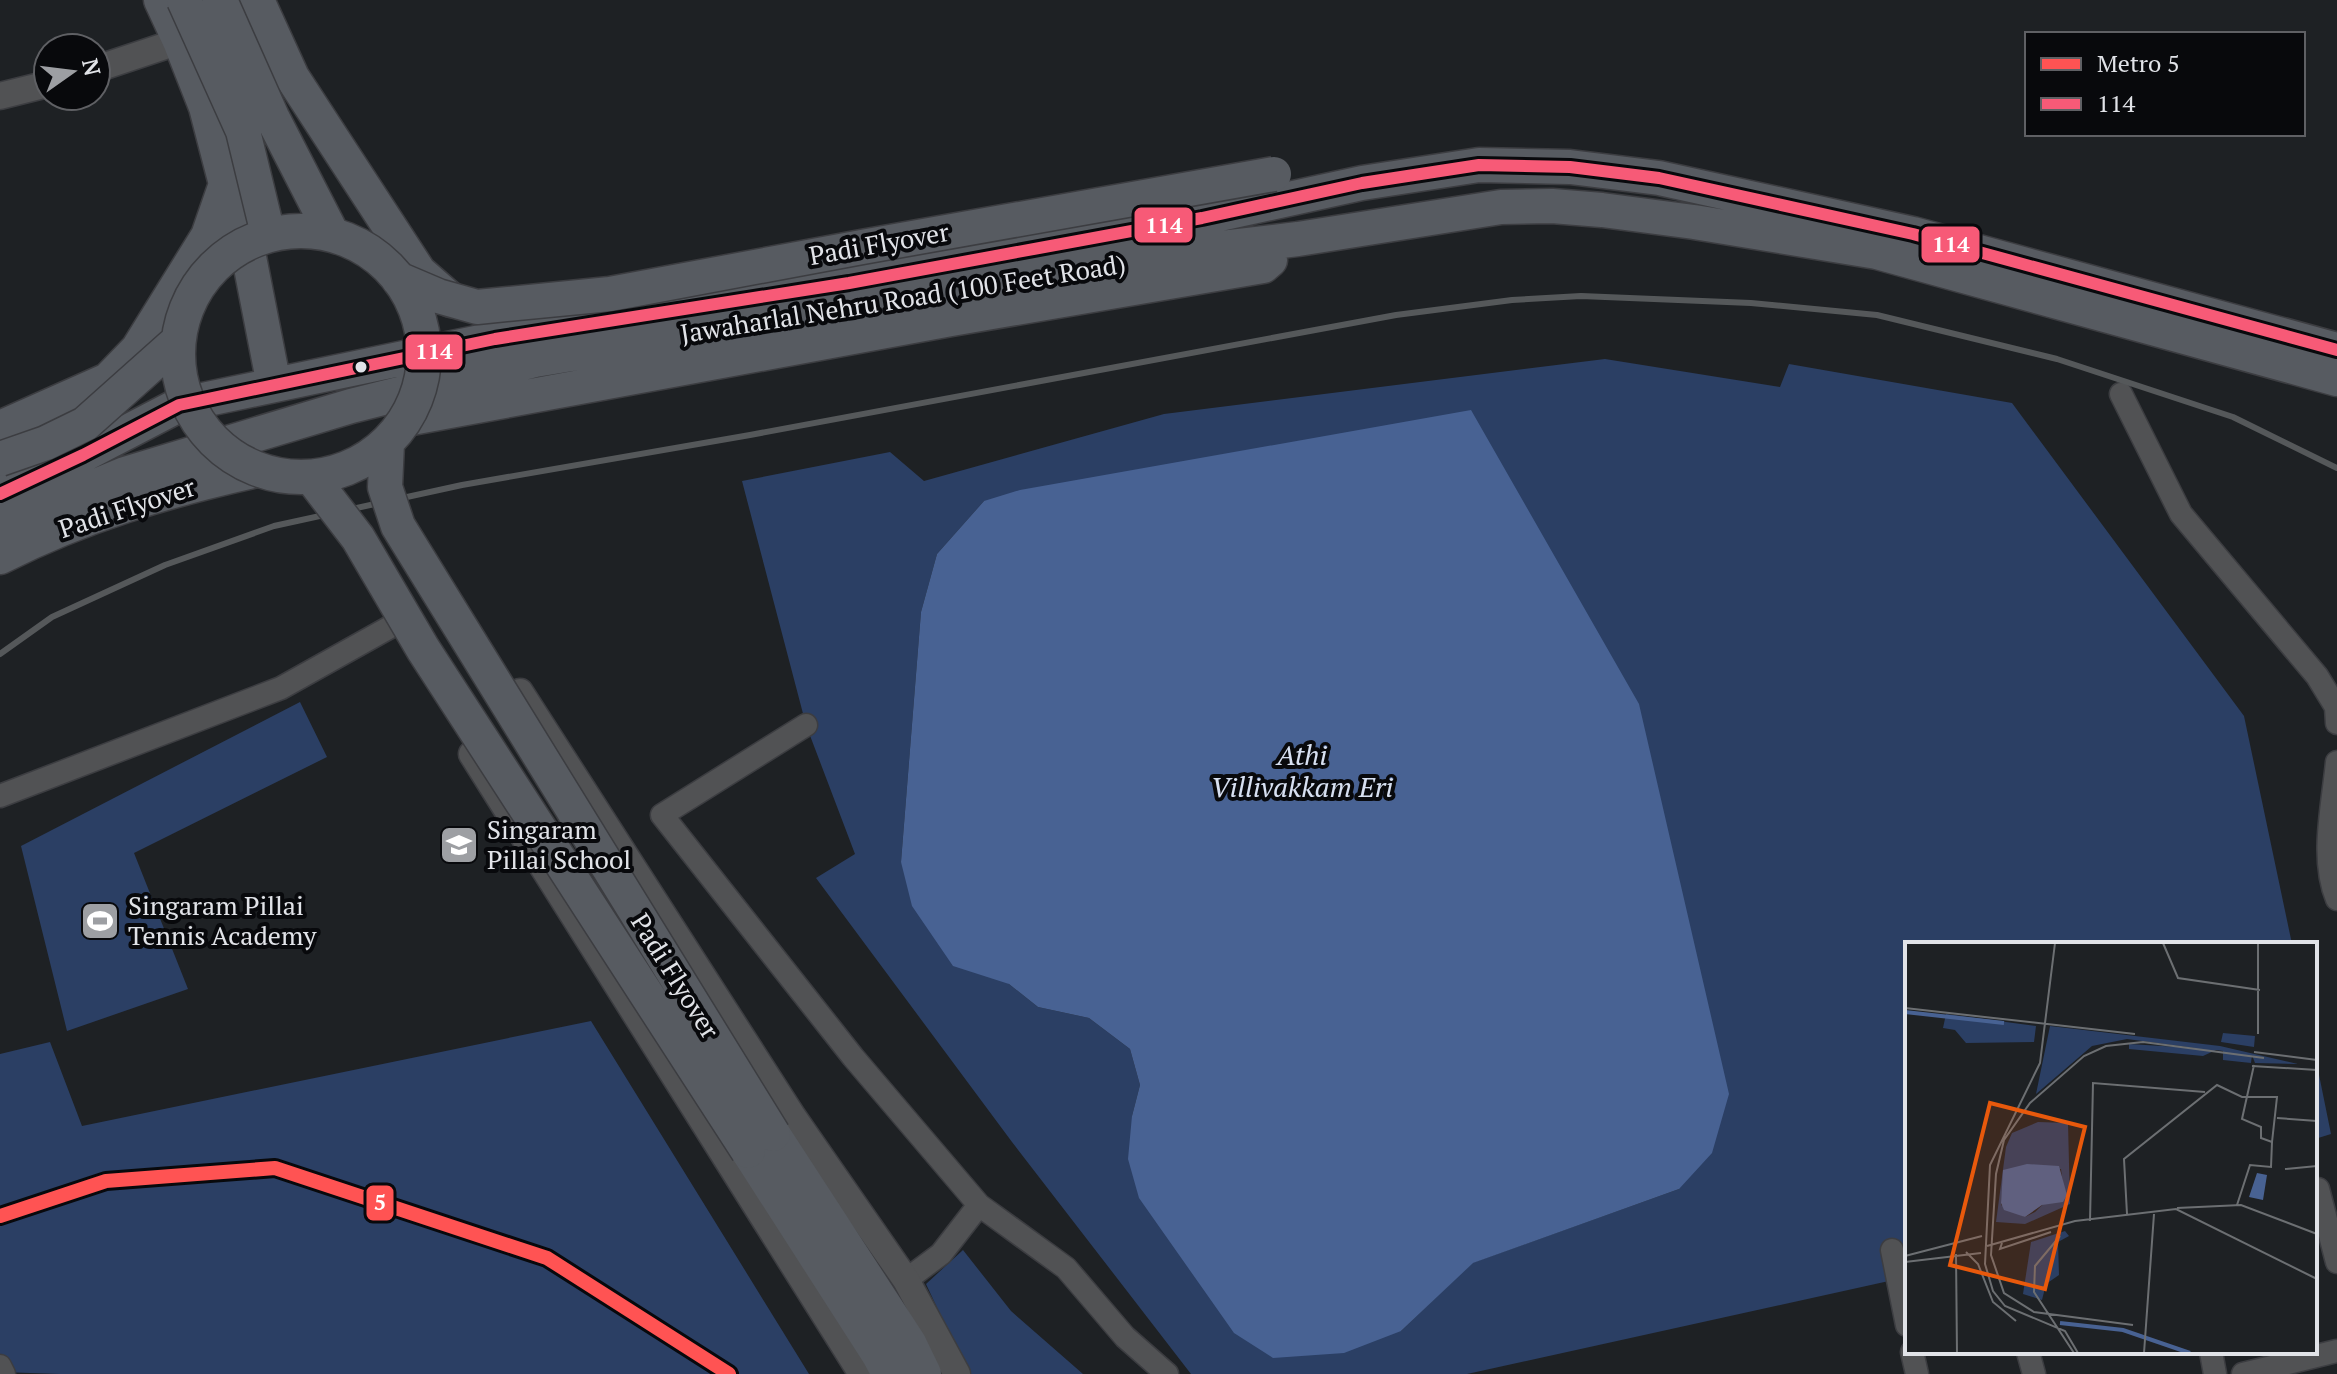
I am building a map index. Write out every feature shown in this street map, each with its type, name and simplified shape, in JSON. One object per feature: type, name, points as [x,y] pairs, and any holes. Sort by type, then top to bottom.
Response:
[{"type":"main road","points":[[161,0],[206,107],[249,257],[274,385]]},
{"type":"main road","points":[[184,0],[243,131],[268,234]]},
{"type":"main road","points":[[220,0],[272,117],[332,234]]},
{"type":"main road","points":[[257,0],[292,77],[419,272],[495,339]]},
{"type":"main road","points":[[206,107],[292,77]]},
{"type":"main road","name":"Jawaharlal Nehru Road (100 Feet Road)","points":[[0,494],[179,405],[495,339],[849,283],[1202,218],[1362,183],[1479,165],[1570,167],[1659,178],[1913,234],[2337,350]]},
{"type":"main road","name":"Padi Flyover","points":[[398,279],[438,296],[477,307],[610,294],[1274,174],[1299,171],[1362,183]]},
{"type":"main road","points":[[0,428],[108,380],[138,349],[208,236],[226,184]]},
{"type":"main road","name":"Jawaharlal Nehru Road (100 Feet Road)","points":[[0,526],[125,474],[351,406],[535,360],[1196,251],[1298,239],[1501,207],[1577,208],[1694,222],[1877,252],[2337,379]]},
{"type":"main road","name":"Padi Flyover","points":[[924,1374],[909,1343],[765,1121],[398,526],[385,487],[397,431],[418,392],[424,363],[422,333],[413,304],[398,279],[369,251],[332,234],[300,230],[268,234],[234,249],[207,273],[187,305],[178,341],[180,381],[196,419],[222,450],[257,470],[284,477],[312,478],[353,467],[397,431],[935,322],[1263,266],[1298,239]]},
{"type":"main road","points":[[0,459],[46,443],[85,424],[178,341]]},
{"type":"main road","points":[[31,414],[52,470]]},
{"type":"main road","name":"Padi Flyover","points":[[0,557],[38,538],[128,503],[188,485],[257,470]]},
{"type":"main road","name":"Padi Flyover","points":[[312,478],[358,538],[423,649],[757,1164],[889,1374]]},
{"type":"street","points":[[112,64],[180,41]]},
{"type":"street","points":[[0,96],[32,88]]},
{"type":"street","points":[[2121,394],[2181,514],[2317,676],[2336,707],[2337,723]]},
{"type":"street","points":[[0,796],[281,688],[449,591],[457,595],[793,1117],[906,1280],[957,1374]]},
{"type":"street","points":[[392,626],[862,1374]]},
{"type":"street","points":[[806,725],[662,815],[853,1057],[979,1205],[1066,1268],[1125,1337],[1167,1374]]},
{"type":"street","points":[[2337,762],[2329,852],[2337,899]]},
{"type":"street","points":[[2323,1187],[2337,1262]]},
{"type":"street","points":[[906,1280],[941,1254],[979,1205]]},
{"type":"street","points":[[1892,1250],[1905,1315]]},
{"type":"street","points":[[2317,1354],[2337,1351]]},
{"type":"street","points":[[1912,1354],[1917,1374]]},
{"type":"street","points":[[2029,1354],[2034,1374]]},
{"type":"street","points":[[2211,1354],[2215,1374]]},
{"type":"street","points":[[2243,1374],[2291,1357],[2314,1354]]},
{"type":"street","points":[[0,1366],[4,1374]]},
{"type":"shaded area","points":[[1605,359],[1780,387],[1789,364],[2012,403],[2244,716],[2292,942],[1905,942],[1905,1277],[1467,1374],[1191,1374],[1012,1142],[816,878],[855,854],[806,725],[742,481],[890,452],[924,481],[1164,414]],"holes":[[[984,501],[1679,1189],[1472,1263],[1401,1331],[1132,1116],[1140,1085],[1130,1049],[1089,1018],[1038,1007],[1009,984],[901,862],[921,612],[937,554]]]},
{"type":"shaded area","name":"Singaram Pillai Tennis Academy","points":[[300,702],[327,757],[134,853],[188,989],[67,1031],[21,846]]},
{"type":"shaded area","points":[[591,1021],[809,1374],[0,1372],[0,1054],[50,1042],[82,1126]]},
{"type":"shaded area","points":[[2317,1065],[2331,1134],[2317,1138]]},
{"type":"shaded area","points":[[963,1250],[1011,1311],[1083,1374],[968,1374],[926,1284]]},
{"type":"water","name":"Athi Villivakkam Eri","points":[[1471,410],[1639,704],[1729,1094],[1712,1153],[1679,1189],[1473,1263],[1401,1331],[1344,1353],[1273,1358],[1234,1333],[1139,1198],[1128,1159],[1132,1116],[1140,1085],[1130,1049],[1089,1018],[1038,1007],[1009,984],[953,966],[912,906],[901,862],[921,612],[937,554],[984,501],[1020,490]]},
{"type":"railway","points":[[0,654],[52,617],[165,565],[274,526],[462,485],[1396,315],[1512,300],[1581,296],[1751,303],[1877,315],[2057,359],[2233,417],[2337,468]]},
{"type":"metro line","name":"5","points":[[0,1216],[106,1181],[275,1168],[547,1258],[729,1374]]},
{"type":"transit line","name":"114","points":[[0,494],[179,405],[495,339],[849,283],[1202,218],[1362,183],[1479,165],[1570,167],[1659,178],[1913,234],[2337,350]]},
{"type":"place","name":"Singaram Pillai School","points":[[459,845]]},
{"type":"place","name":"Singaram Pillai Tennis Academy","points":[[100,921]]}]
